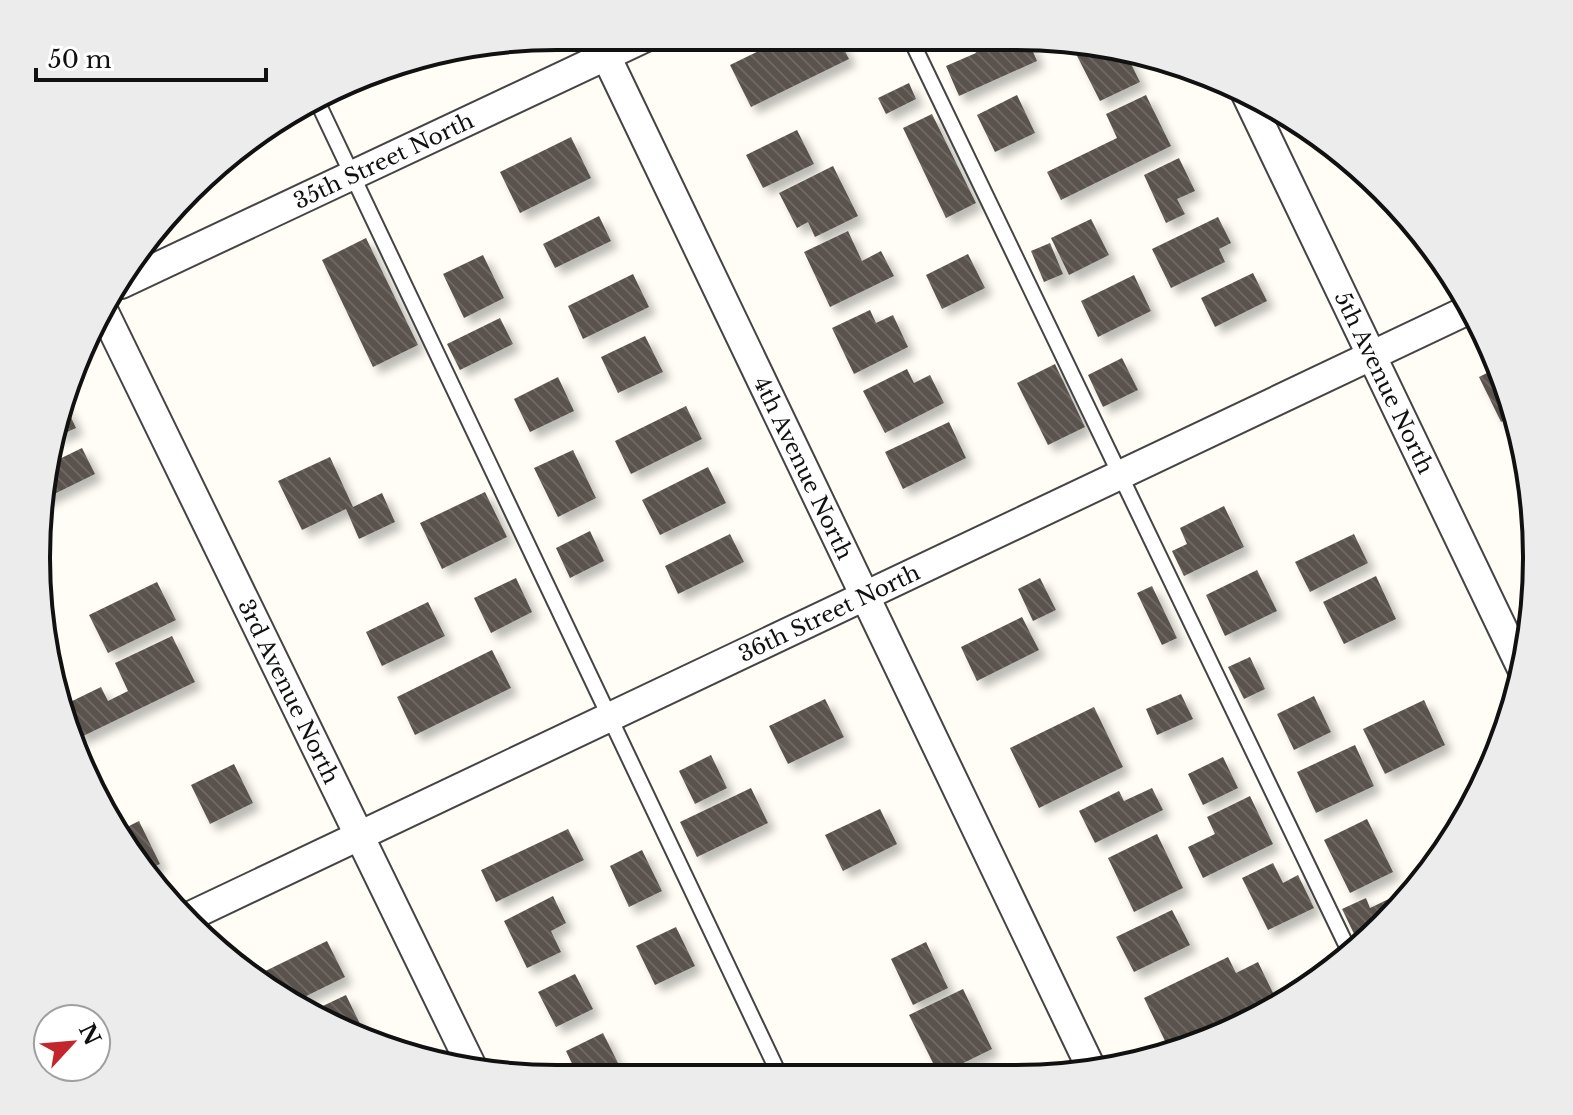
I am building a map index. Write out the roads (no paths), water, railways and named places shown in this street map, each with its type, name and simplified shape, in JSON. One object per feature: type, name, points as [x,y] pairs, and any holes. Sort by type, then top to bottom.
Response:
[{"type":"street","name":"35th Street North","points":[[135,277],[352,176],[593,50]]},
{"type":"street","name":"4th Avenue North","points":[[603,50],[1087,1060]]},
{"type":"street","name":"5th Avenue North","points":[[1253,109],[1514,652]]},
{"type":"street","name":"36th Street North","points":[[196,913],[1460,314]]},
{"type":"street","name":"3rd Avenue North","points":[[108,321],[467,1057]]},
{"type":"lane","points":[[916,50],[1345,943]]},
{"type":"lane","points":[[321,109],[775,1065]]}]
